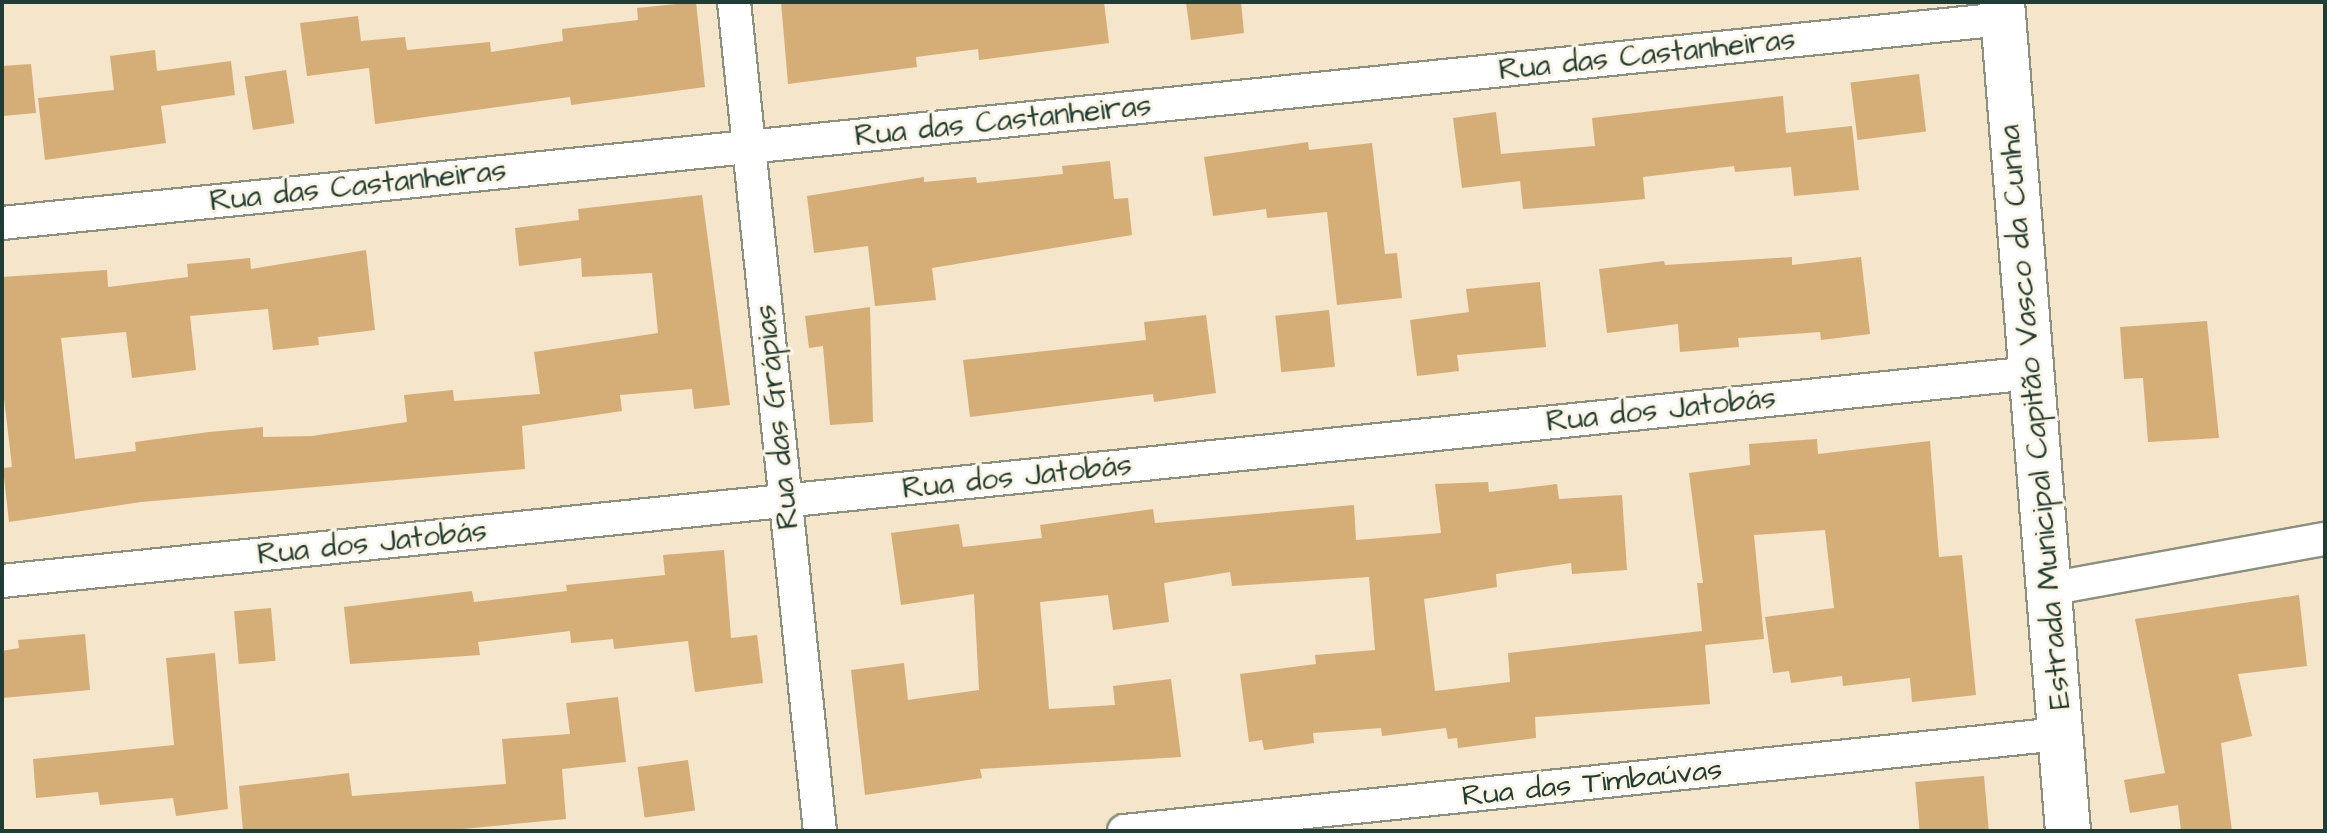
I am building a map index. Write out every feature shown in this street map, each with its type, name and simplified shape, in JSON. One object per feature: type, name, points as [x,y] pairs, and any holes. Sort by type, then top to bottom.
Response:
[{"type":"main road","name":"Estrada Municipal Capitão Vasco da Cunha","points":[[2003,11],[2068,831]]},
{"type":"street","name":"Rua das Grápias","points":[[734,2],[820,831]]},
{"type":"street","name":"Rua das Castanheiras","points":[[2,223],[749,147],[2003,11]]},
{"type":"street","name":"Rua dos Jatobás","points":[[2,581],[2031,373]]},
{"type":"street","points":[[2049,589],[2325,539]]},
{"type":"street","name":"Rua das Timbaúvas","points":[[1124,831],[2060,734]]},
{"type":"building","points":[[696,2],[705,87],[571,105],[570,97],[375,124],[369,68],[307,76],[300,23],[358,16],[361,41],[405,37],[407,50],[490,42],[491,52],[563,41],[562,29],[638,20],[637,8]]},
{"type":"building","points":[[781,2],[1104,2],[1109,43],[979,60],[978,49],[916,57],[917,67],[788,84]]},
{"type":"building","points":[[1186,2],[1241,2],[1244,33],[1191,40]]},
{"type":"building","points":[[155,50],[157,71],[231,61],[235,95],[161,106],[166,143],[45,160],[38,98],[114,90],[110,56]]},
{"type":"building","points":[[31,64],[36,113],[2,116],[2,66]]},
{"type":"building","points":[[286,70],[294,123],[253,130],[245,77]]},
{"type":"building","points":[[1919,74],[1926,132],[1858,140],[1851,82]]},
{"type":"building","points":[[1783,96],[1786,133],[1852,126],[1859,190],[1794,196],[1791,167],[1735,172],[1734,166],[1643,177],[1645,199],[1601,203],[1523,209],[1520,181],[1462,188],[1453,118],[1496,112],[1501,154],[1595,146],[1592,118]]},
{"type":"building","points":[[1308,142],[1309,150],[1372,143],[1385,254],[1397,253],[1402,298],[1337,305],[1327,212],[1267,218],[1266,209],[1213,216],[1204,157]]},
{"type":"building","points":[[1110,161],[1114,199],[1128,198],[1132,235],[932,268],[936,300],[875,306],[868,246],[814,253],[807,196],[924,177],[924,182],[976,177],[977,183],[1063,174],[1062,166]]},
{"type":"building","points":[[702,195],[730,405],[694,409],[692,389],[620,395],[622,411],[522,426],[525,469],[141,502],[9,522],[3,468],[12,467],[2,381],[2,277],[107,270],[108,287],[188,277],[187,264],[250,258],[251,269],[366,250],[375,330],[318,337],[319,345],[273,350],[268,309],[190,316],[196,370],[132,378],[126,332],[61,338],[75,459],[136,451],[135,442],[209,432],[263,427],[263,437],[312,436],[407,422],[404,395],[453,390],[454,401],[540,394],[534,352],[658,333],[652,273],[582,277],[581,258],[519,266],[515,228],[579,220],[578,209]]},
{"type":"building","points":[[1792,257],[1792,265],[1861,257],[1870,334],[1821,340],[1820,332],[1738,338],[1739,347],[1680,352],[1678,324],[1607,333],[1599,269],[1664,261],[1665,265]]},
{"type":"building","points":[[1540,282],[1546,347],[1457,355],[1459,371],[1417,376],[1410,320],[1469,312],[1466,289]]},
{"type":"building","points":[[870,307],[873,422],[830,425],[823,346],[809,348],[805,316]]},
{"type":"building","points":[[1329,310],[1335,367],[1281,372],[1275,316]]},
{"type":"building","points":[[1206,315],[1216,393],[1154,402],[1153,394],[970,417],[963,360],[1146,340],[1144,322]]},
{"type":"building","points":[[2207,321],[2219,438],[2148,442],[2143,378],[2124,379],[2120,327]]},
{"type":"building","points":[[1817,439],[1818,454],[1930,441],[1939,557],[1962,555],[1976,695],[1912,702],[1910,678],[1843,686],[1842,676],[1791,683],[1789,671],[1773,673],[1765,617],[1834,608],[1825,530],[1754,535],[1764,639],[1705,645],[1710,704],[1535,717],[1536,738],[1458,748],[1457,738],[1448,739],[1446,728],[1382,736],[1381,728],[1313,733],[1314,743],[1264,750],[1262,740],[1249,742],[1240,674],[1316,664],[1315,655],[1375,650],[1369,577],[1232,586],[1230,572],[1164,583],[1169,622],[1113,630],[1108,595],[1040,602],[1049,709],[1115,705],[1113,686],[1171,679],[1181,757],[980,769],[982,778],[865,795],[851,670],[904,663],[908,700],[979,690],[974,594],[901,605],[891,533],[959,524],[963,547],[1042,538],[1040,525],[1153,509],[1155,523],[1354,505],[1356,540],[1441,533],[1435,484],[1488,482],[1489,492],[1557,484],[1559,499],[1622,495],[1627,570],[1572,574],[1571,563],[1496,574],[1497,587],[1424,599],[1435,691],[1510,682],[1508,653],[1702,631],[1697,583],[1703,583],[1689,473],[1750,465],[1749,444]]},
{"type":"building","points":[[724,550],[731,638],[757,635],[763,683],[695,692],[688,641],[614,649],[613,639],[571,643],[570,631],[478,642],[480,655],[350,664],[344,607],[472,591],[474,602],[567,591],[566,585],[665,575],[663,555]]},
{"type":"building","points":[[2299,595],[2307,666],[2238,674],[2252,736],[2221,743],[2232,831],[2181,831],[2178,805],[2130,813],[2124,780],[2165,773],[2135,619]]},
{"type":"building","points":[[271,608],[276,661],[239,664],[234,611]]},
{"type":"building","points":[[85,634],[90,690],[2,698],[2,651],[19,648],[18,640]]},
{"type":"building","points":[[215,653],[228,809],[176,816],[173,798],[100,805],[98,792],[36,798],[33,759],[174,745],[166,658]]},
{"type":"building","points":[[618,697],[626,762],[562,769],[566,819],[441,831],[243,831],[239,786],[349,773],[352,796],[506,784],[502,739],[570,734],[566,703]]},
{"type":"building","points":[[688,760],[695,811],[645,818],[637,767]]},
{"type":"building","points":[[1984,776],[1989,831],[1920,831],[1915,782]]}]
